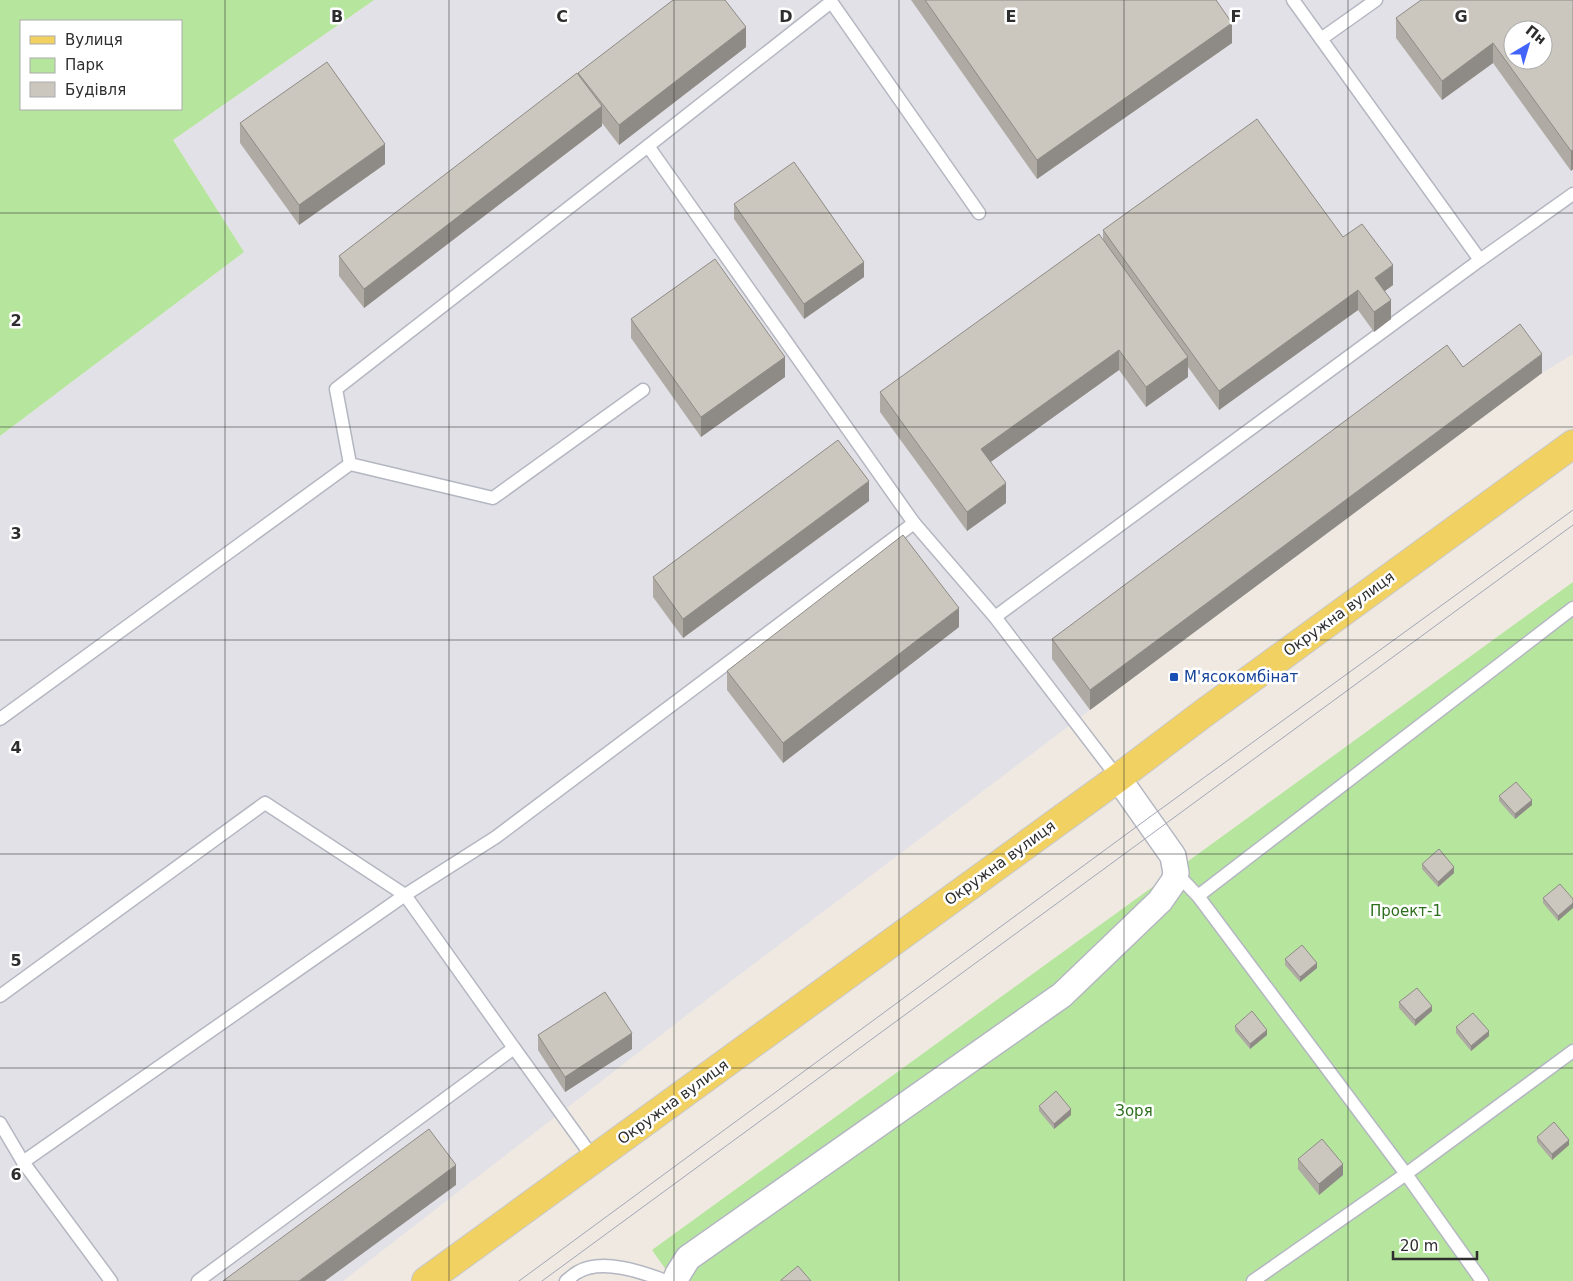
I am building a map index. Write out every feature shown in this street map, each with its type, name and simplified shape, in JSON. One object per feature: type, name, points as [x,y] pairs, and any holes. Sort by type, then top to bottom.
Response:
[{"type":"main road","name":"Окружна вулиця","points":[[426,1281],[1118,778],[1204,713],[1573,444]]},
{"type":"street","points":[[675,1281],[688,1258],[1062,995],[1160,901],[1174,881],[1176,873],[1173,856],[1118,778]]},
{"type":"lane","points":[[1293,0],[1480,260]]},
{"type":"lane","points":[[1320,39],[1376,0]]},
{"type":"lane","points":[[350,464],[336,389],[831,1],[979,213]]},
{"type":"lane","points":[[648,146],[914,523],[995,617],[1118,778]]},
{"type":"lane","points":[[995,617],[1480,260],[1573,194]]},
{"type":"lane","points":[[0,719],[350,464],[492,498],[643,390]]},
{"type":"lane","points":[[23,1162],[405,895],[496,837],[914,523]]},
{"type":"lane","points":[[1198,896],[1573,608]]},
{"type":"lane","points":[[0,996],[265,803],[405,895],[594,1159]]},
{"type":"lane","points":[[1176,873],[1198,896],[1406,1174],[1482,1281]]},
{"type":"lane","points":[[198,1281],[514,1048]]},
{"type":"lane","points":[[1253,1281],[1406,1174],[1573,1050]]},
{"type":"lane","points":[[0,1123],[23,1162],[111,1281]]},
{"type":"lane","points":[[566,1281],[579,1271],[595,1266],[614,1266],[648,1274],[666,1281]]},
{"type":"shaded area","name":"М'ясокомбінат","points":[[374,0],[1573,0],[1573,354],[1542,373],[1090,710],[714,994],[343,1281],[0,1281],[0,436],[244,252],[173,140]]},
{"type":"green space","points":[[0,0],[374,0],[173,140],[244,252],[0,436]]},
{"type":"green space","points":[[1573,582],[1573,1281],[674,1281],[652,1250]]},
{"type":"building","points":[[673,0],[725,0],[746,27],[619,125],[578,73]]},
{"type":"building","points":[[925,0],[1216,0],[1232,23],[1037,160]]},
{"type":"building","points":[[1421,0],[1573,0],[1573,150],[1571,151],[1512,70],[1553,70],[1553,20],[1503,20],[1503,57],[1493,43],[1442,81],[1396,18]]},
{"type":"building","points":[[327,62],[385,144],[299,205],[240,123]]},
{"type":"building","points":[[577,73],[602,106],[364,289],[339,256]]},
{"type":"building","points":[[1257,119],[1343,237],[1362,224],[1393,265],[1375,278],[1391,300],[1374,312],[1358,290],[1219,391],[1103,230]]},
{"type":"building","points":[[794,162],[864,262],[804,304],[734,204]]},
{"type":"building","points":[[1099,234],[1188,357],[1146,387],[1119,350],[981,449],[1006,483],[967,512],[880,392]]},
{"type":"building","points":[[715,259],[785,357],[701,417],[631,319]]},
{"type":"building","points":[[1520,324],[1542,354],[1090,690],[1052,639],[1447,345],[1463,367]]},
{"type":"building","points":[[838,440],[869,481],[683,619],[653,577]]},
{"type":"building","points":[[903,535],[959,608],[783,743],[727,671]]},
{"type":"building","points":[[1516,782],[1532,800],[1515,814],[1499,796]]},
{"type":"building","points":[[1439,849],[1454,867],[1438,882],[1422,864]]},
{"type":"building","points":[[1560,884],[1573,899],[1573,903],[1558,916],[1543,898]]},
{"type":"building","points":[[1302,945],[1317,963],[1300,977],[1285,959]]},
{"type":"building","points":[[1417,988],[1432,1006],[1415,1020],[1399,1002]]},
{"type":"building","points":[[605,992],[632,1033],[565,1077],[538,1035]]},
{"type":"building","points":[[1252,1011],[1267,1030],[1250,1044],[1235,1026]]},
{"type":"building","points":[[1473,1013],[1489,1031],[1471,1046],[1456,1027]]},
{"type":"building","points":[[1056,1091],[1071,1109],[1054,1124],[1039,1106]]},
{"type":"building","points":[[1554,1122],[1569,1140],[1552,1154],[1537,1137]]},
{"type":"building","points":[[429,1129],[456,1165],[299,1281],[223,1281]]},
{"type":"building","points":[[1322,1139],[1343,1164],[1319,1184],[1298,1159]]},
{"type":"building","points":[[798,1266],[811,1281],[781,1281],[781,1280]]},
{"type":"tram line","points":[[519,1281],[1147,819],[1573,510]]},
{"type":"tram line","points":[[542,1281],[1573,525]]},
{"type":"place","name":"М'ясокомбінат","points":[[1174,677]]},
{"type":"park label","name":"Проект-1","points":[[1406,911]]},
{"type":"park label","name":"Зоря","points":[[1134,1111]]}]
